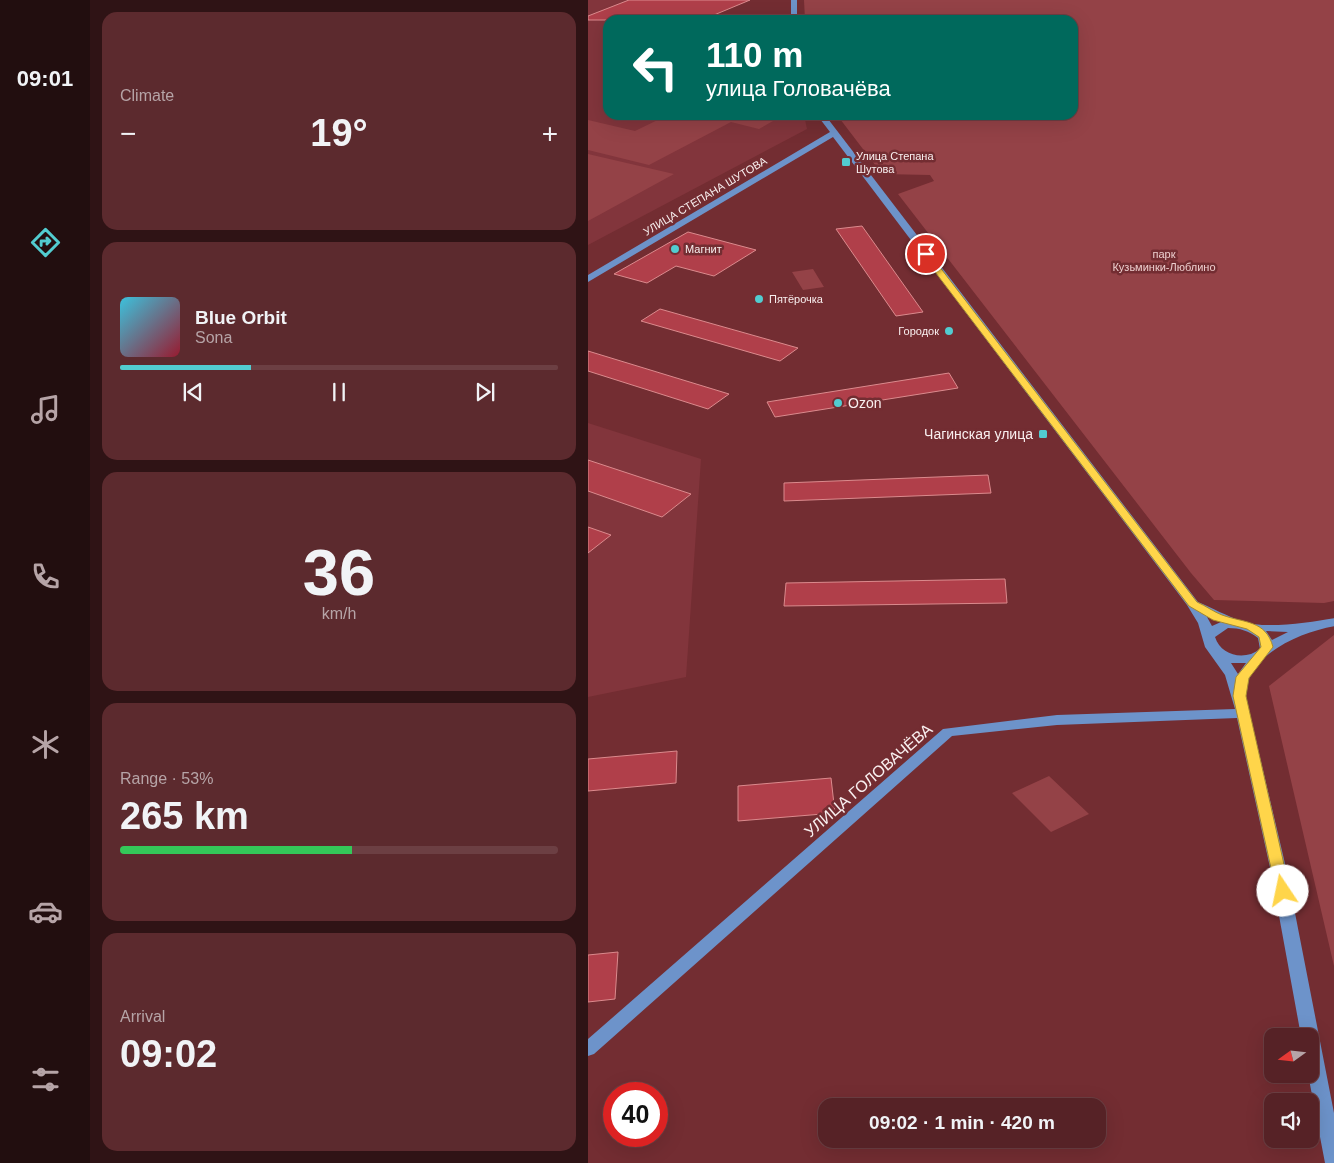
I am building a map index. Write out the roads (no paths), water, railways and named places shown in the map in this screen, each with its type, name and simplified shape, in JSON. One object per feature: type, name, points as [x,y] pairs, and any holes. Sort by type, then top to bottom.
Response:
[{"type":"street","points":[[794,0],[794,15]]},
{"type":"street","points":[[825,120],[1193,604],[1209,636],[1209,642],[1232,676],[1239,696],[1279,872],[1308,1028]]},
{"type":"street","name":"УЛИЦА СТЕПАНА ШУТОВА","points":[[588,279],[834,133]]},
{"type":"street","points":[[1193,604],[1217,617],[1247,626],[1264,636],[1267,647],[1242,677],[1239,696]]},
{"type":"street","points":[[1209,636],[1212,631],[1225,625],[1276,629],[1334,622]]},
{"type":"street","points":[[1217,652],[1233,659],[1252,659],[1280,640],[1311,626]]},
{"type":"street","name":"УЛИЦА ГОЛОВАЧЁВА","points":[[588,1049],[948,732],[1057,720],[1243,713]]},
{"type":"street","points":[[1319,1083],[1334,1163]]},
{"type":"place","name":"Улица Степана Шутова","points":[[846,162]]},
{"type":"place","name":"Магнит","points":[[675,249]]},
{"type":"place","name":"Пятёрочка","points":[[759,299]]},
{"type":"place","name":"Городок","points":[[949,331]]},
{"type":"place","name":"Ozon","points":[[838,403]]},
{"type":"place","name":"Чагинская улица","points":[[1043,434]]},
{"type":"park label","name":"парк Кузьминки-Люблино","points":[[1164,260]]}]
